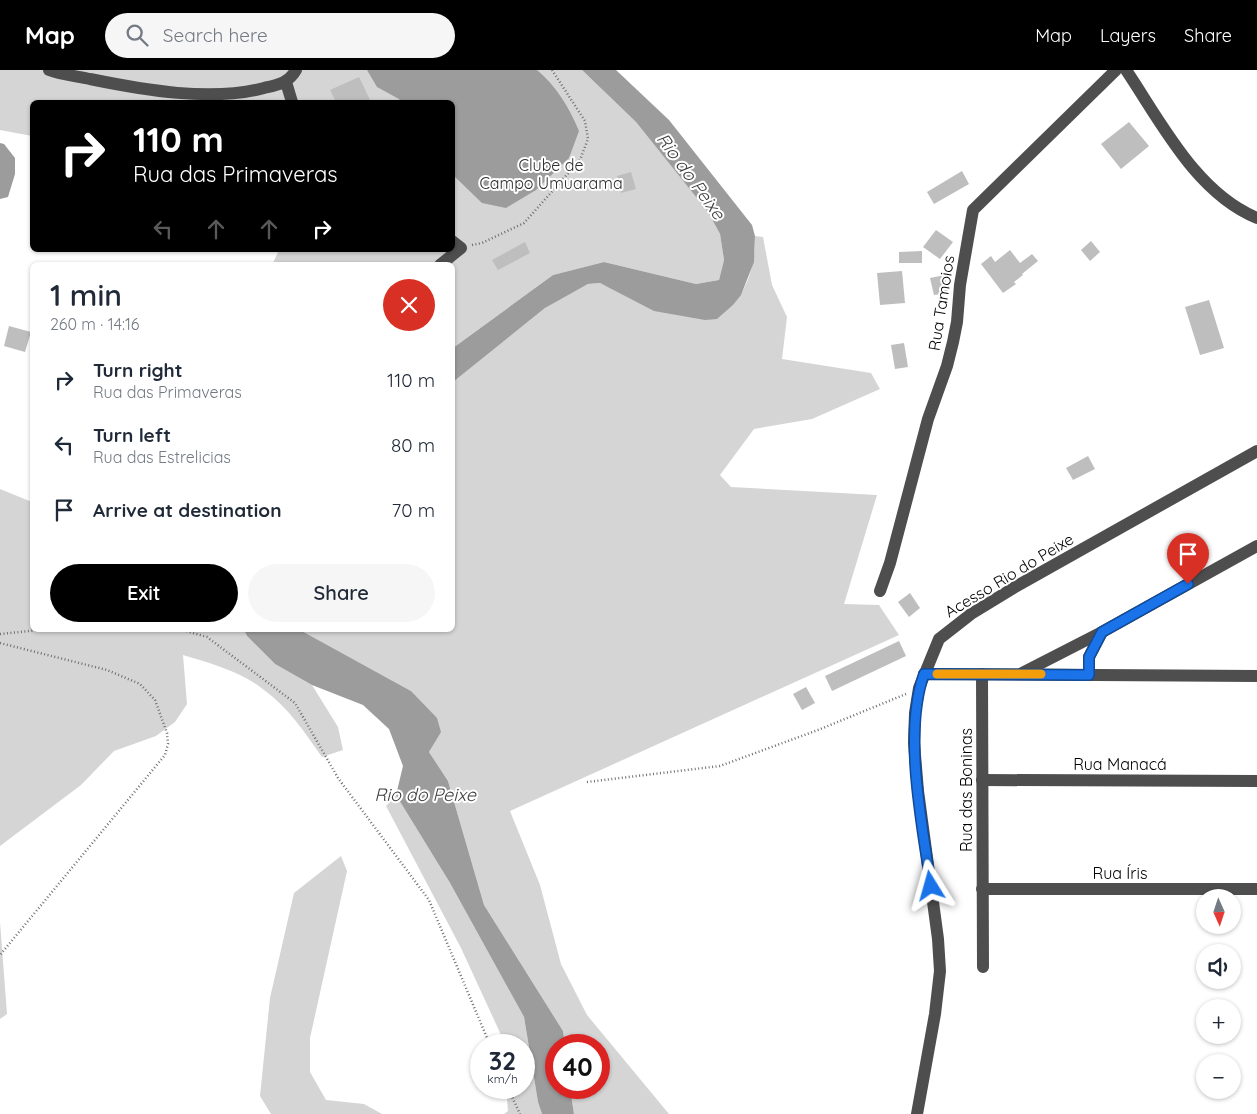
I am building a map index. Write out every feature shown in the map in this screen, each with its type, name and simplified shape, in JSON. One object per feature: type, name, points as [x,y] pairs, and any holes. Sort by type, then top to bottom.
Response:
[{"type":"street","points":[[49,70],[124,86],[203,95],[246,92],[286,82],[293,76],[296,70]]},
{"type":"street","name":"Rua Tamoios","points":[[880,591],[890,563],[928,419],[947,366],[953,342],[957,322],[960,285],[974,210],[1116,70]]},
{"type":"street","points":[[1126,70],[1190,164],[1214,191],[1244,213],[1257,218]]},
{"type":"street","points":[[286,82],[291,100]]},
{"type":"street","points":[[442,262],[451,252]]},
{"type":"street","name":"Acesso Rio do Peixe","points":[[917,1114],[935,1014],[940,971],[938,939],[922,828],[914,743],[919,688],[939,639],[971,614],[1015,587],[1257,451]]},
{"type":"street","points":[[1019,674],[1102,632],[1257,546]]},
{"type":"street","points":[[1089,675],[1089,657],[1102,632]]},
{"type":"street","points":[[924,674],[1257,676]]},
{"type":"street","name":"Rua das Boninas","points":[[982,674],[983,966]]},
{"type":"street","name":"Rua Manacá","points":[[982,780],[1257,781]]},
{"type":"street","name":"Rua Íris","points":[[982,889],[1257,889]]},
{"type":"path","points":[[457,244],[482,242],[524,223],[580,160],[588,139],[585,120],[552,70]]},
{"type":"path","points":[[0,634],[30,631]]},
{"type":"path","points":[[190,632],[207,637],[295,703],[338,778],[429,900],[485,1034]]},
{"type":"path","points":[[0,643],[107,670],[140,684],[155,700],[167,733],[168,744],[165,755],[0,955]]},
{"type":"path","points":[[587,782],[720,766],[818,730],[919,688]]},
{"type":"path","points":[[513,1099],[520,1114]]},
{"type":"green space","name":"Clube de Campo Umuarama","points":[[0,70],[582,70],[636,122],[708,212],[720,234],[724,260],[719,280],[696,284],[604,262],[553,275],[455,347],[455,262],[273,262],[278,252],[455,252],[455,100],[30,100],[30,136],[0,130]]},
{"type":"green space","points":[[755,236],[763,237],[772,285],[787,317],[782,359],[871,373],[880,389],[812,419],[754,429],[720,475],[731,487],[877,495],[844,604],[879,605],[899,635],[510,811],[540,885],[561,964],[587,1015],[603,1034],[563,1034],[484,905],[448,781],[429,752],[440,732],[411,691],[304,632],[455,632],[455,380],[545,308],[588,284],[600,283],[611,288],[734,304],[744,289],[753,263]]},
{"type":"green space","points":[[0,489],[30,501],[30,632],[245,632],[275,664],[312,685],[338,727],[343,750],[322,757],[289,713],[264,690],[236,673],[183,655],[187,704],[175,722],[156,736],[114,751],[81,785],[0,846]]},
{"type":"green space","points":[[396,795],[450,883],[524,1017],[527,1034],[501,1034],[461,948],[386,806]]},
{"type":"green space","points":[[341,856],[347,871],[310,1038],[310,1072],[326,1100],[364,1104],[382,1114],[271,1114],[260,1096],[270,998],[294,893]]},
{"type":"green space","points":[[0,922],[7,1014],[0,1019]]},
{"type":"green space","points":[[610,1043],[669,1114],[574,1114],[572,1099],[610,1099]]},
{"type":"green space","points":[[535,1084],[542,1114],[504,1114],[508,1111],[507,1099],[535,1099]]},
{"type":"water","points":[[367,70],[537,70],[551,83],[562,98],[579,131],[569,158],[536,190],[506,208],[482,203],[455,177],[455,100],[400,100],[377,87]]},
{"type":"water","name":"Rio do Peixe","points":[[582,70],[616,70],[669,120],[752,225],[755,236],[754,262],[741,295],[717,319],[705,320],[654,311],[600,283],[588,284],[545,308],[455,380],[455,347],[553,275],[604,262],[696,284],[719,280],[724,260],[720,234],[708,212],[636,122]]},
{"type":"water","points":[[0,143],[4,144],[15,158],[15,174],[8,197],[0,199]]},
{"type":"water","name":"Rio do Peixe","points":[[245,632],[304,632],[411,691],[437,718],[441,732],[429,752],[448,781],[484,905],[563,1031],[563,1034],[545,1034],[545,1099],[572,1099],[574,1114],[542,1114],[535,1084],[535,1034],[527,1034],[524,1017],[450,883],[396,795],[403,766],[389,729],[363,705],[312,685],[275,664]]},
{"type":"building","points":[[359,77],[370,100],[335,100],[330,90]]},
{"type":"building","points":[[1129,122],[1149,146],[1121,169],[1101,144]]},
{"type":"building","points":[[962,171],[969,184],[934,204],[927,192]]},
{"type":"building","points":[[631,172],[636,189],[621,193],[617,176]]},
{"type":"building","points":[[936,230],[953,242],[940,259],[923,247]]},
{"type":"building","points":[[1091,241],[1100,252],[1090,261],[1081,250]]},
{"type":"building","points":[[525,242],[530,253],[498,270],[492,260]]},
{"type":"building","points":[[1010,250],[1020,263],[1032,254],[1038,261],[1014,282],[1016,284],[1003,293],[981,264],[991,256],[995,262]]},
{"type":"building","points":[[922,251],[922,263],[899,263],[899,252]]},
{"type":"building","points":[[902,271],[905,303],[880,305],[877,273]]},
{"type":"building","points":[[945,275],[948,293],[934,295],[930,278]]},
{"type":"building","points":[[1209,300],[1224,348],[1200,355],[1185,307]]},
{"type":"building","points":[[9,326],[30,332],[25,352],[4,346]]},
{"type":"building","points":[[904,343],[908,367],[895,369],[891,345]]},
{"type":"building","points":[[1088,456],[1095,469],[1073,480],[1066,468]]},
{"type":"building","points":[[910,593],[920,608],[909,617],[898,602]]},
{"type":"building","points":[[899,641],[906,656],[832,691],[825,676]]},
{"type":"building","points":[[806,687],[815,703],[802,710],[793,694]]},
{"type":"slow traffic","points":[[937,674],[1041,674]]},
{"type":"route","points":[[931,886],[922,828],[914,743],[919,688],[924,674],[1089,675],[1089,657],[1102,632],[1188,584]]}]
